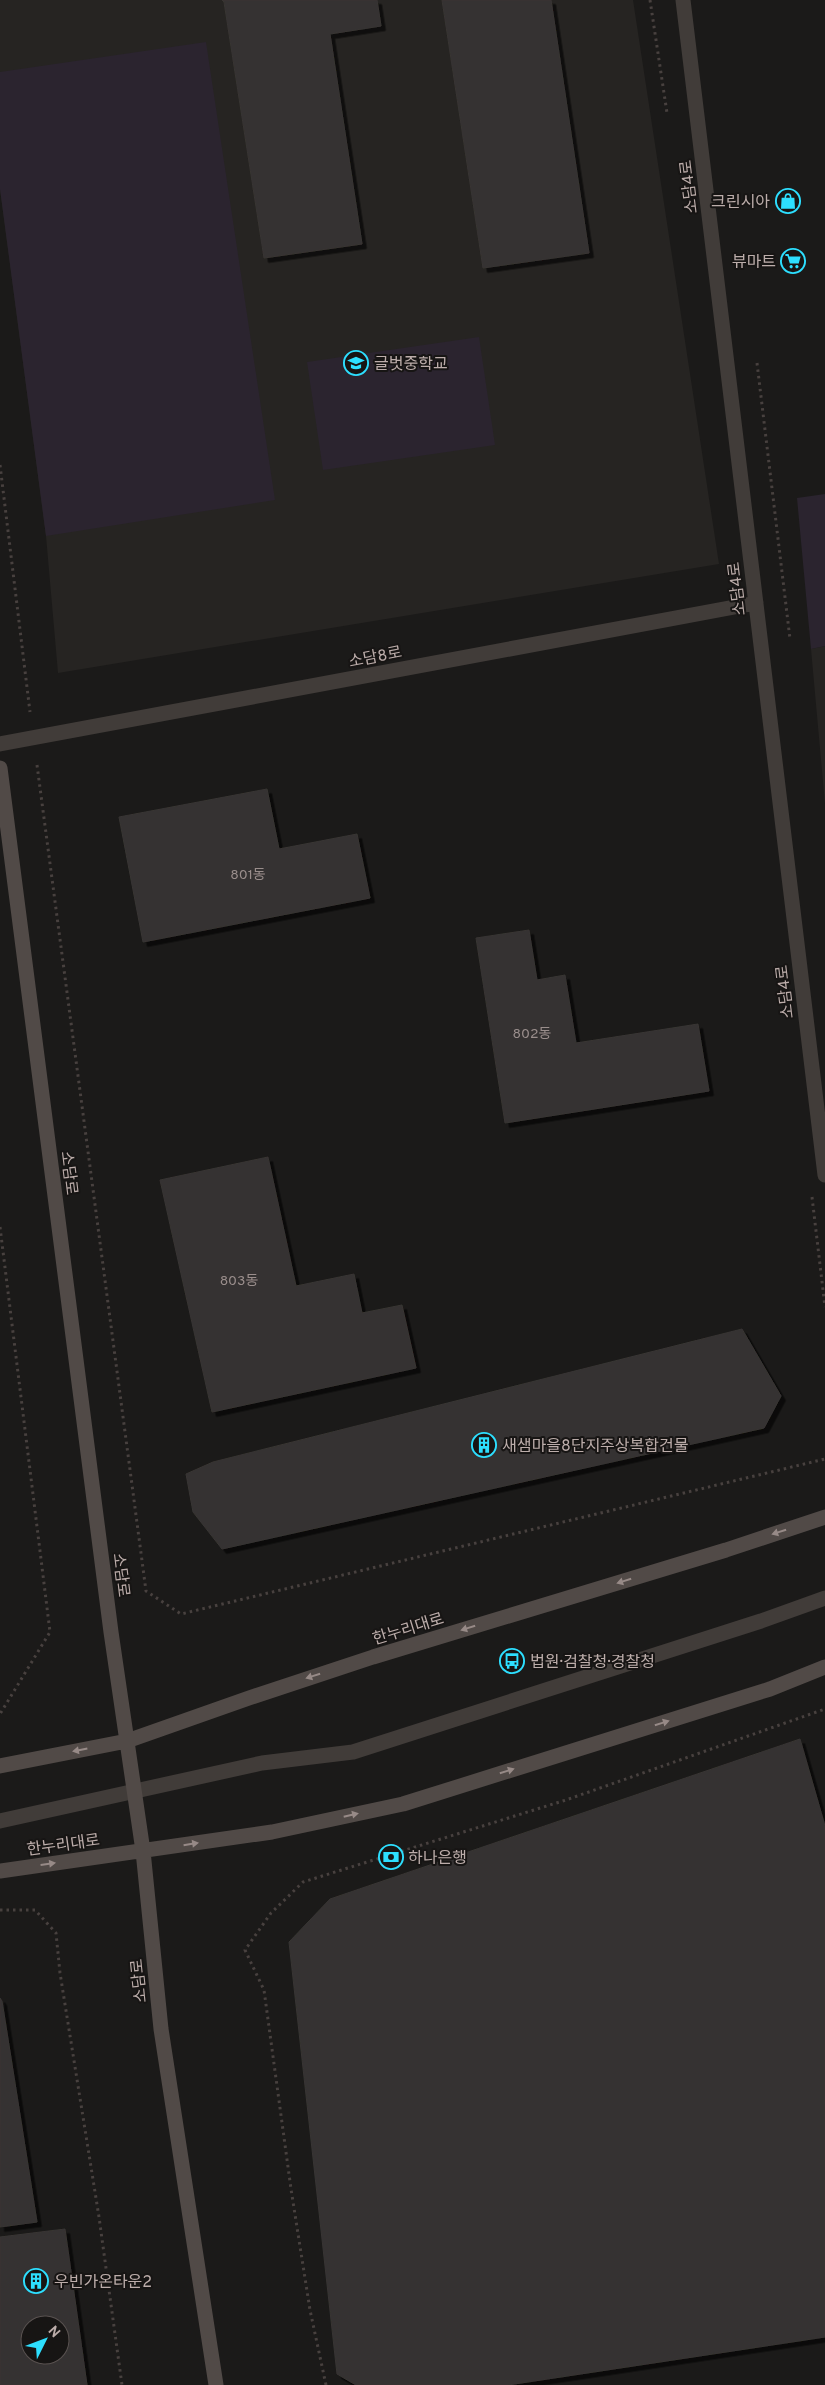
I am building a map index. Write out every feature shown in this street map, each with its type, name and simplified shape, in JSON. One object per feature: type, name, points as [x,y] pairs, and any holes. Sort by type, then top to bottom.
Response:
[{"type":"street","name":"소담4로","points":[[683,0],[822,1135],[825,1175]]},
{"type":"street","name":"소담8로","points":[[0,744],[756,603]]},
{"type":"street","name":"소담로","points":[[0,768],[111,1632],[143,1851],[161,2029],[216,2385]]},
{"type":"street","name":"한누리대로","points":[[0,1766],[128,1741],[373,1657],[726,1550],[825,1517]]},
{"type":"street","points":[[0,1821],[262,1763],[353,1752],[752,1624],[825,1598]]},
{"type":"street","name":"한누리대로","points":[[0,1871],[272,1832],[403,1804],[770,1689],[825,1667]]},
{"type":"path","points":[[0,465],[33,738],[146,1591],[181,1614],[825,1459]]},
{"type":"path","points":[[0,1227],[50,1632],[0,1714]]},
{"type":"path","points":[[326,2385],[310,2310],[291,2189],[264,1990],[246,1950],[271,1913],[303,1882],[566,1800],[825,1709]]},
{"type":"path","points":[[0,1910],[35,1910],[56,1934],[60,1973],[98,2208],[122,2385]]},
{"type":"shaded area","name":"글벗중학교","points":[[0,0],[633,0],[719,564],[58,673],[46,536],[0,189]]},
{"type":"shaded area","points":[[206,42],[275,500],[46,536],[0,189],[0,72]]},
{"type":"shaded area","points":[[479,337],[495,445],[323,470],[307,362]]},
{"type":"shaded area","points":[[825,494],[825,646],[811,649],[797,498]]},
{"type":"shaded area","points":[[825,646],[825,804],[811,649]]},
{"type":"building","points":[[222,0],[377,0],[381,26],[330,34],[362,244],[264,258],[224,2]]},
{"type":"building","points":[[442,0],[551,0],[589,253],[483,268]]},
{"type":"building","points":[[267,789],[279,849],[357,834],[370,898],[143,942],[119,817]]},
{"type":"building","points":[[529,930],[537,980],[565,975],[576,1043],[698,1024],[709,1091],[505,1123],[476,938]]},
{"type":"building","points":[[268,1157],[296,1286],[354,1274],[362,1313],[402,1305],[416,1368],[212,1412],[160,1180]]},
{"type":"building","name":"새샘마을8단지주상복합건물","points":[[742,1329],[781,1396],[764,1428],[222,1549],[193,1512],[186,1474],[213,1462]]},
{"type":"building","points":[[800,1739],[825,1826],[825,2337],[508,2385],[356,2385],[337,2374],[289,1942],[330,1899]]},
{"type":"building","points":[[0,1998],[37,2222],[0,2227]]},
{"type":"building","name":"우빈가온타운2","points":[[65,2229],[87,2385],[0,2385],[0,2237]]},
{"type":"place","name":"크린시아","points":[[788,201]]},
{"type":"place","name":"뷰마트","points":[[793,261]]},
{"type":"place","name":"글벗중학교","points":[[356,363]]},
{"type":"place","name":"새샘마을8단지주상복합건물","points":[[484,1445]]},
{"type":"place","name":"법원·검찰청·경찰청","points":[[512,1661]]},
{"type":"place","name":"하나은행","points":[[391,1857]]},
{"type":"place","name":"우빈가온타운2","points":[[36,2281]]}]
